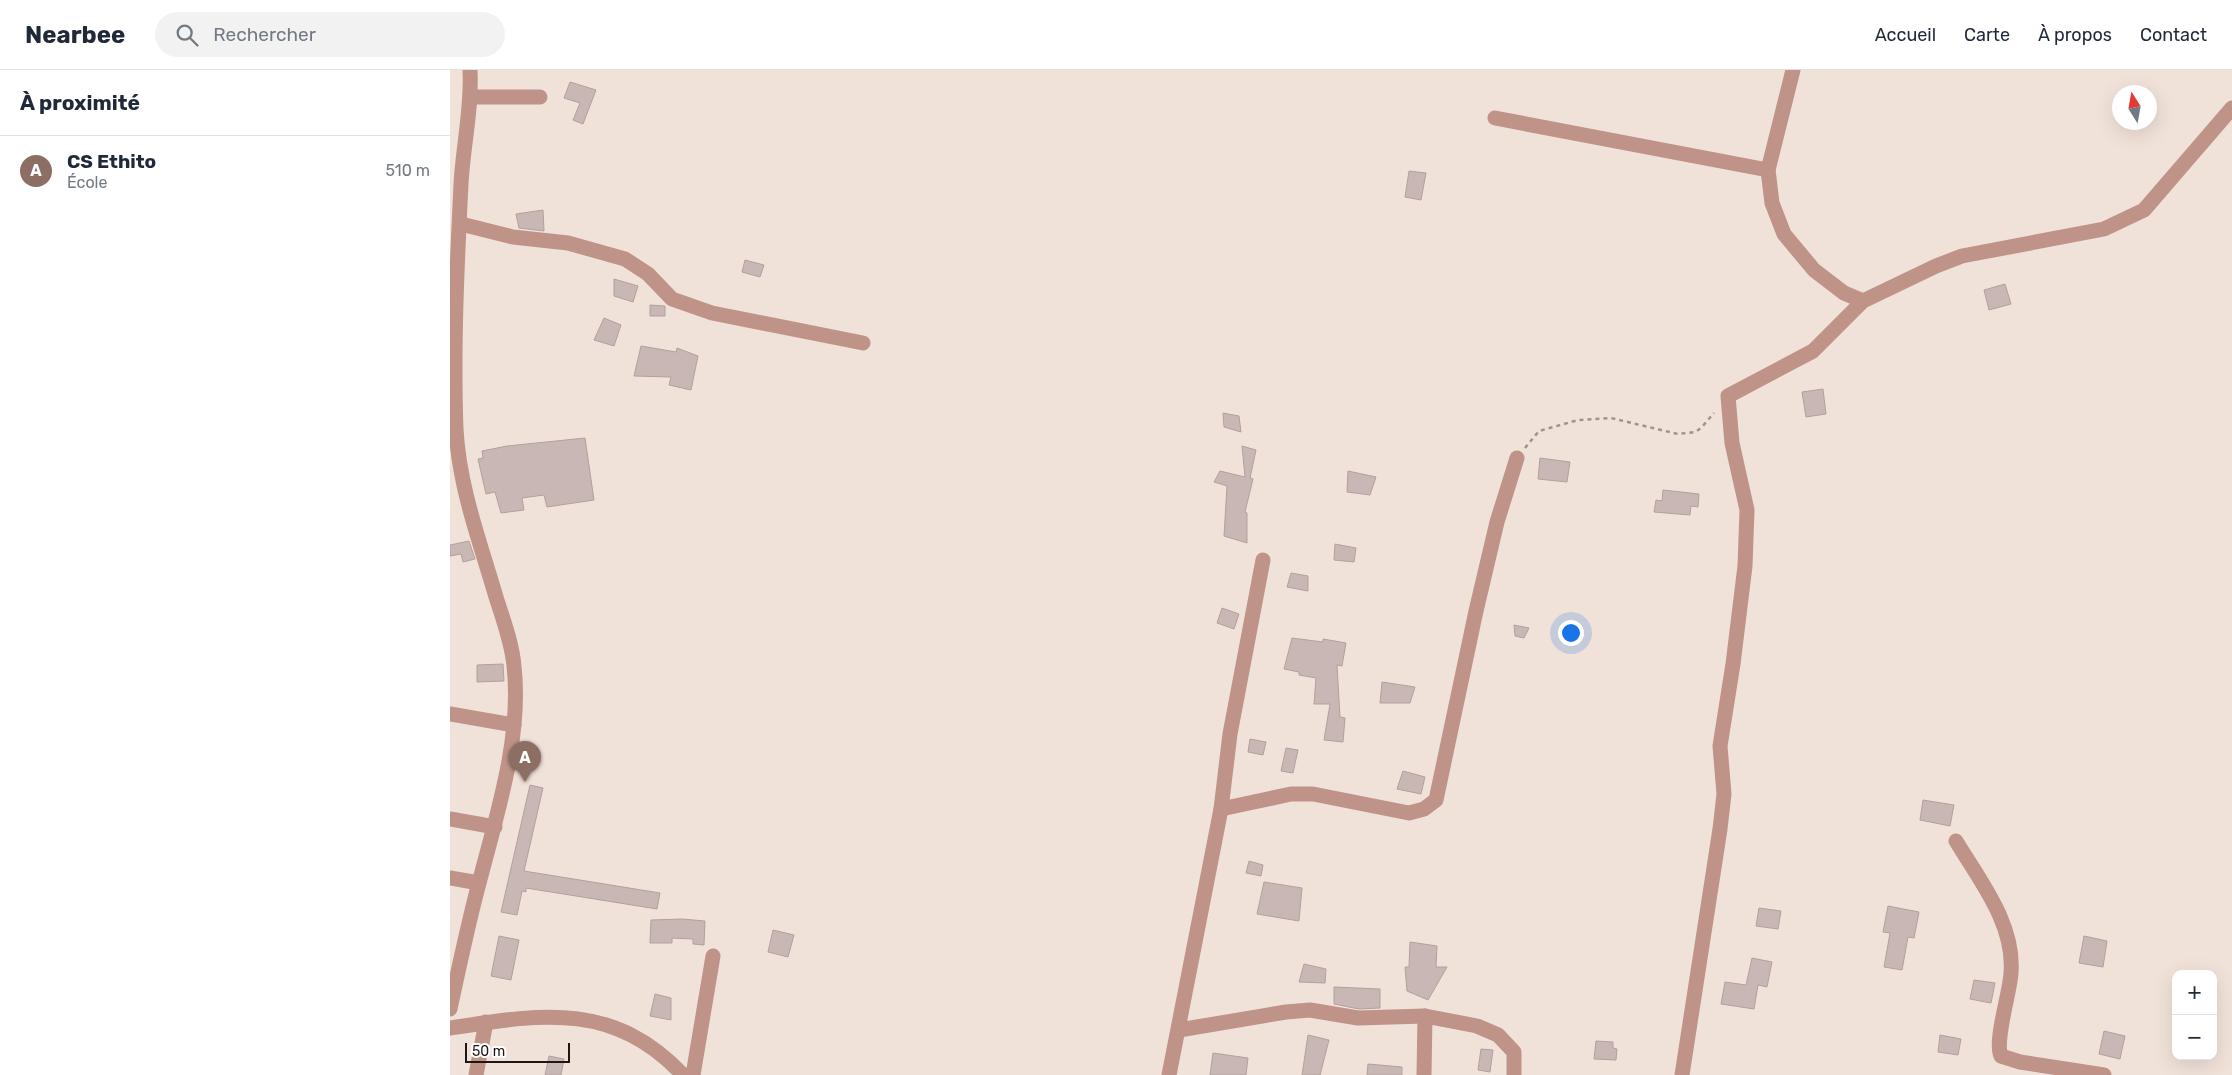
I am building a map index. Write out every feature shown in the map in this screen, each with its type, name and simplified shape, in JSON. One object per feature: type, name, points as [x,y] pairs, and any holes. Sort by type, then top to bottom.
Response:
[{"type":"street","points":[[450,1009],[457,937],[479,883],[494,827],[514,725],[517,694],[514,662],[506,627],[466,495],[453,430],[453,322],[461,224],[457,162],[472,97],[470,70]]},
{"type":"street","points":[[1793,70],[1768,170],[1772,204],[1784,234],[1814,270],[1844,293],[1863,301]]},
{"type":"street","points":[[472,97],[540,97]]},
{"type":"street","points":[[1682,1075],[1720,829],[1724,794],[1720,746],[1733,664],[1745,566],[1747,510],[1732,444],[1728,396],[1813,351],[1863,301],[1962,256],[2104,229],[2144,210],[2232,108]]},
{"type":"street","points":[[1495,118],[1768,170]]},
{"type":"street","points":[[461,224],[513,238],[568,243],[625,259],[648,274],[672,299],[712,313],[863,343]]},
{"type":"street","points":[[1220,809],[1291,794],[1313,794],[1409,813],[1424,810],[1436,800],[1497,522],[1517,458]]},
{"type":"street","points":[[1170,1075],[1220,809],[1230,734],[1263,560]]},
{"type":"street","points":[[450,714],[514,725]]},
{"type":"street","points":[[450,819],[494,827]]},
{"type":"street","points":[[1956,841],[2000,916],[2008,945],[2011,972],[1998,1042],[2001,1056],[2020,1062],[2104,1075]]},
{"type":"street","points":[[450,878],[479,883]]},
{"type":"street","points":[[693,1075],[713,956]]},
{"type":"street","points":[[1179,1030],[1286,1012],[1310,1010],[1358,1018],[1425,1016],[1477,1026],[1498,1035],[1514,1052],[1514,1075]]},
{"type":"street","points":[[1424,1075],[1425,1016]]},
{"type":"street","points":[[450,1028],[486,1022],[539,1017],[577,1017],[604,1024],[644,1041],[670,1061],[683,1075]]},
{"type":"street","points":[[476,1075],[486,1022]]},
{"type":"path","points":[[1517,458],[1539,431],[1578,420],[1611,418],[1678,434],[1695,432],[1701,428],[1728,396]]},
{"type":"building","points":[[570,82],[596,90],[583,124],[573,120],[580,103],[564,98]]},
{"type":"building","points":[[1409,171],[1426,173],[1421,200],[1405,197]]},
{"type":"building","points":[[543,210],[544,231],[519,228],[516,214]]},
{"type":"building","points":[[745,260],[764,265],[760,277],[742,272]]},
{"type":"building","points":[[614,279],[638,286],[633,302],[614,296]]},
{"type":"building","points":[[2005,284],[2011,304],[1989,310],[1984,290]]},
{"type":"building","points":[[650,305],[665,306],[665,316],[650,316]]},
{"type":"building","points":[[604,318],[621,325],[614,346],[594,340]]},
{"type":"building","points":[[641,346],[676,352],[677,348],[698,356],[691,390],[669,385],[671,377],[634,376]]},
{"type":"building","points":[[1823,389],[1826,414],[1806,417],[1802,392]]},
{"type":"building","points":[[1223,413],[1239,416],[1241,432],[1224,427]]},
{"type":"building","points":[[585,438],[594,500],[547,507],[544,495],[522,498],[524,510],[501,513],[495,492],[486,494],[478,459],[483,458],[482,451],[507,446]]},
{"type":"building","points":[[1242,446],[1256,450],[1250,478],[1253,479],[1245,512],[1247,513],[1247,543],[1224,536],[1227,486],[1214,482],[1220,471],[1245,477]]},
{"type":"building","points":[[1540,458],[1570,462],[1567,482],[1538,479]]},
{"type":"building","points":[[1348,471],[1376,477],[1370,495],[1347,492]]},
{"type":"building","points":[[1663,490],[1699,494],[1698,507],[1691,506],[1690,515],[1654,512],[1656,500],[1662,501]]},
{"type":"building","points":[[469,541],[475,559],[463,562],[461,554],[450,556],[450,545]]},
{"type":"building","points":[[1335,544],[1356,548],[1354,562],[1334,560]]},
{"type":"building","points":[[1291,573],[1308,576],[1308,591],[1287,587]]},
{"type":"building","points":[[1222,608],[1239,614],[1234,629],[1217,623]]},
{"type":"building","points":[[1514,625],[1529,628],[1524,638],[1515,636]]},
{"type":"building","points":[[1292,638],[1323,642],[1323,639],[1346,643],[1342,666],[1337,665],[1340,717],[1345,718],[1343,742],[1324,740],[1330,704],[1314,704],[1316,678],[1299,675],[1299,672],[1284,669]]},
{"type":"building","points":[[503,664],[504,681],[477,682],[477,665]]},
{"type":"building","points":[[1382,682],[1415,687],[1410,703],[1380,703]]},
{"type":"building","points":[[1250,739],[1266,742],[1263,755],[1248,752]]},
{"type":"building","points":[[1286,748],[1298,750],[1293,773],[1281,771]]},
{"type":"building","points":[[1403,771],[1425,777],[1421,794],[1397,789]]},
{"type":"building","points":[[530,785],[543,788],[524,871],[660,893],[657,909],[526,888],[526,892],[522,891],[517,915],[501,912]]},
{"type":"building","points":[[1923,800],[1954,805],[1950,826],[1920,820]]},
{"type":"building","points":[[1249,861],[1263,865],[1261,876],[1246,873]]},
{"type":"building","points":[[1264,882],[1302,888],[1299,921],[1257,914]]},
{"type":"building","points":[[1888,906],[1919,912],[1914,938],[1908,937],[1902,970],[1884,967],[1890,933],[1883,932]]},
{"type":"building","points":[[1759,908],[1781,911],[1778,929],[1756,926]]},
{"type":"building","points":[[682,919],[705,921],[704,945],[693,944],[693,939],[672,938],[672,943],[650,943],[651,920]]},
{"type":"building","points":[[773,930],[794,935],[788,957],[768,952]]},
{"type":"building","points":[[499,936],[519,940],[511,980],[491,976]]},
{"type":"building","points":[[2084,936],[2107,941],[2103,967],[2079,963]]},
{"type":"building","points":[[1410,942],[1437,946],[1436,967],[1447,967],[1428,1000],[1407,991],[1405,967],[1409,967]]},
{"type":"building","points":[[1752,958],[1772,962],[1767,987],[1758,985],[1754,1009],[1721,1004],[1725,982],[1746,985]]},
{"type":"building","points":[[1304,964],[1326,969],[1325,983],[1299,982]]},
{"type":"building","points":[[1974,980],[1995,983],[1991,1003],[1970,999]]},
{"type":"building","points":[[1334,987],[1380,989],[1380,1008],[1359,1009],[1334,1004]]},
{"type":"building","points":[[655,994],[671,998],[671,1020],[650,1016]]},
{"type":"building","points":[[2104,1031],[2125,1036],[2120,1059],[2099,1054]]},
{"type":"building","points":[[1308,1035],[1329,1040],[1320,1075],[1302,1075]]},
{"type":"building","points":[[1940,1035],[1961,1039],[1958,1055],[1938,1052]]},
{"type":"building","points":[[1596,1041],[1613,1042],[1613,1048],[1617,1049],[1616,1060],[1594,1059]]},
{"type":"building","points":[[1481,1049],[1493,1050],[1490,1072],[1478,1070]]},
{"type":"building","points":[[1213,1053],[1248,1058],[1246,1075],[1210,1075]]},
{"type":"building","points":[[549,1056],[564,1059],[561,1075],[545,1075]]},
{"type":"building","points":[[1368,1064],[1402,1067],[1402,1075],[1367,1075]]},
{"type":"place","name":"CS Ethito","points":[[525,782]]}]
